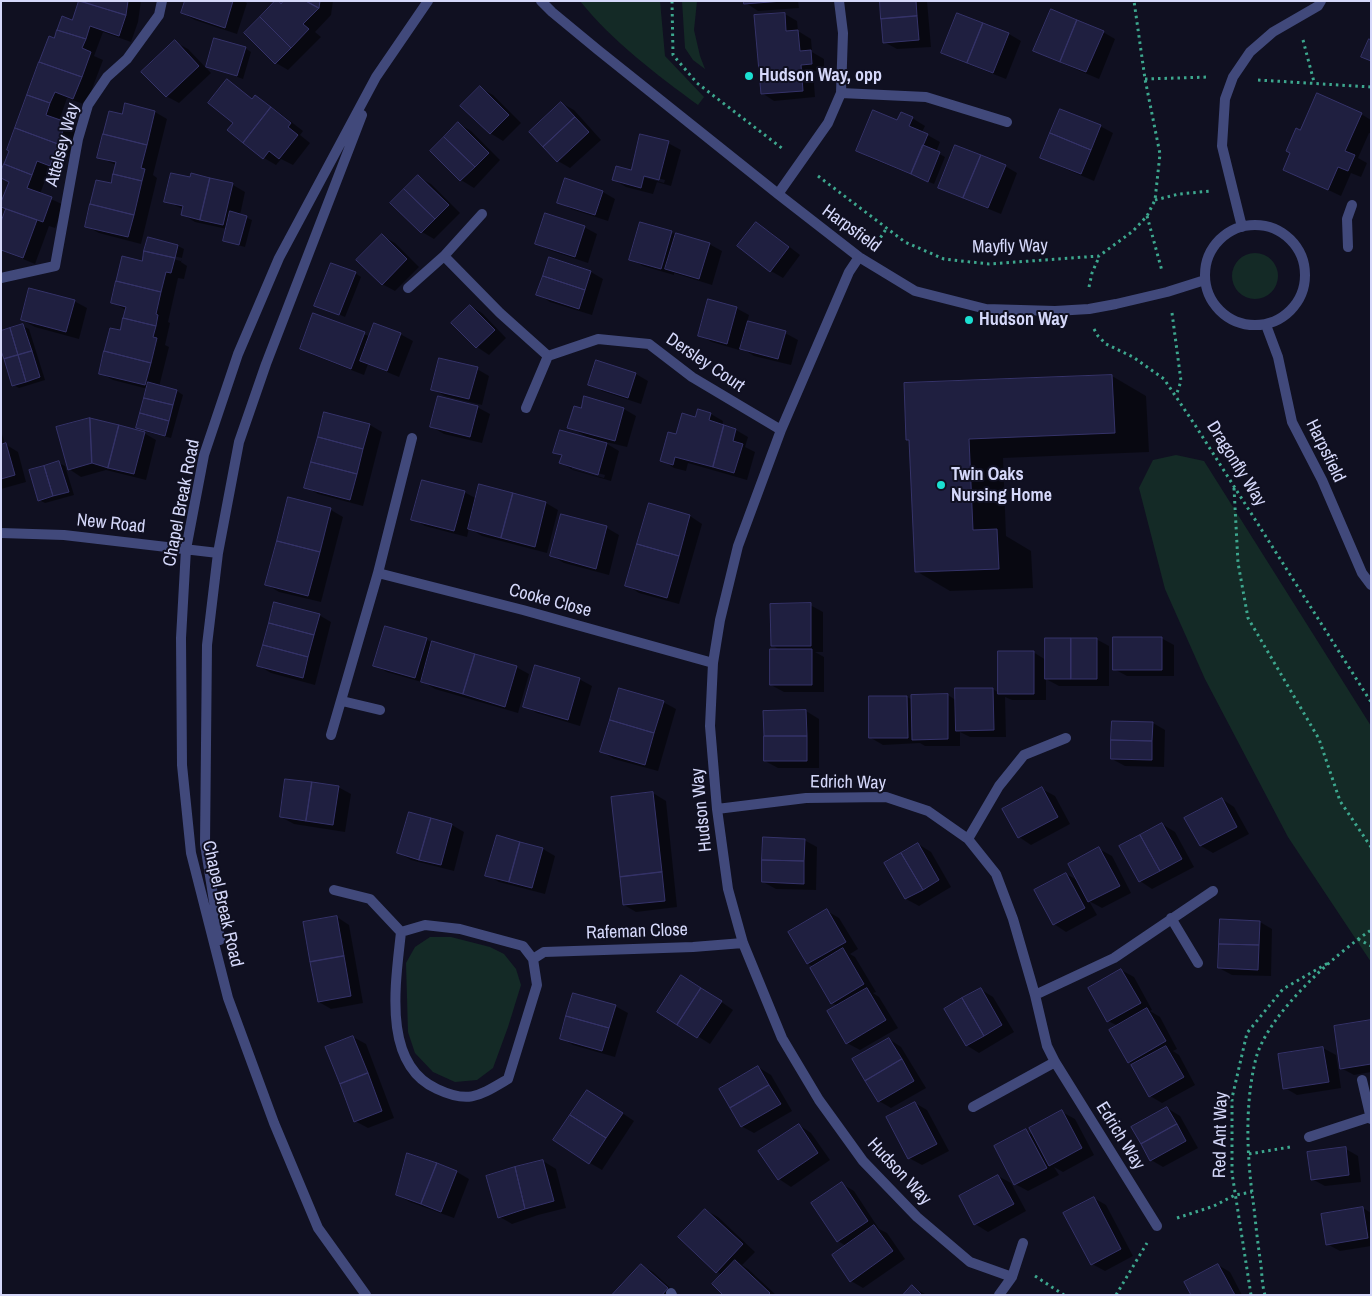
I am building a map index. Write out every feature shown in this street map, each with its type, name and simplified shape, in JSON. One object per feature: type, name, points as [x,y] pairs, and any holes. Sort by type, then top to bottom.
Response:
[{"type":"street","name":"Attelsey Way","points":[[1,278],[55,266],[78,139],[88,105],[107,77],[127,59],[159,15],[162,1]]},
{"type":"street","name":"Chapel Break Road","points":[[366,1295],[318,1228],[274,1123],[228,998],[192,853],[182,765],[181,638],[186,549],[204,455],[238,354],[279,258],[376,77],[428,1]]},
{"type":"street","name":"Harpsfield","points":[[541,1],[552,12],[778,194],[859,257],[915,291],[986,309],[1055,311],[1089,309],[1167,292],[1205,280]]},
{"type":"street","points":[[778,194],[828,123],[841,93],[843,33],[839,1]]},
{"type":"street","points":[[1242,227],[1222,146],[1225,99],[1233,77],[1250,52],[1273,32],[1298,19],[1318,6],[1321,1]]},
{"type":"street","name":"Chapel Break Road","points":[[228,998],[205,844],[207,644],[218,553],[239,442],[266,364],[376,77]]},
{"type":"street","points":[[841,93],[926,97],[1007,122]]},
{"type":"street","points":[[1348,247],[1346,219],[1352,205]]},
{"type":"street","points":[[408,288],[444,256],[482,214]]},
{"type":"street","points":[[1265,226],[1276,229],[1286,235],[1298,248],[1305,268],[1306,283],[1301,298],[1286,315],[1266,325],[1252,325],[1238,322],[1226,316],[1212,300],[1205,280],[1208,256],[1214,246],[1226,234],[1242,227],[1265,226]]},
{"type":"street","points":[[444,256],[500,313],[548,356],[526,408]]},
{"type":"street","name":"Hudson Way","points":[[859,257],[849,272],[781,430],[738,546],[720,620],[712,663],[710,726],[717,809],[728,889],[743,943],[782,1038],[819,1100],[863,1161],[917,1217],[970,1262],[1012,1277]]},
{"type":"street","name":"Harpsfield","points":[[1266,325],[1278,357],[1292,422],[1322,480],[1362,573],[1371,585]]},
{"type":"street","name":"Dersley Court","points":[[548,356],[598,339],[649,344],[692,377],[781,430]]},
{"type":"street","points":[[331,735],[378,573],[412,438]]},
{"type":"street","name":"New Road","points":[[1,533],[64,535],[218,553]]},
{"type":"street","name":"Cooke Close","points":[[378,573],[523,610],[712,663]]},
{"type":"street","points":[[342,700],[380,710]]},
{"type":"street","points":[[968,839],[999,786],[1024,755],[1066,738]]},
{"type":"street","name":"Edrich Way","points":[[717,809],[806,798],[886,798],[928,811],[968,839],[996,874],[1013,919],[1035,995],[1047,1046],[1055,1062],[1157,1226]]},
{"type":"street","points":[[334,890],[370,899],[401,932],[394,998],[397,1032],[406,1059],[425,1084],[453,1097],[480,1096],[508,1079],[537,986],[533,959],[523,946],[460,929],[425,925],[401,932]]},
{"type":"street","points":[[1035,995],[1114,958],[1212,891]]},
{"type":"street","points":[[1171,918],[1198,963]]},
{"type":"street","name":"Rafeman Close","points":[[533,959],[544,952],[693,947],[743,943]]},
{"type":"street","points":[[973,1107],[1055,1062]]},
{"type":"street","points":[[1309,1137],[1370,1118],[1362,1080]]},
{"type":"street","points":[[999,1295],[1012,1277],[1023,1243]]},
{"type":"path","name":"Mayfly Way","points":[[672,1],[673,55],[697,83],[905,242],[944,260],[989,264],[1099,256]]},
{"type":"path","points":[[1099,256],[1133,231],[1147,216],[1155,200],[1160,154],[1145,79],[1134,1]]},
{"type":"path","points":[[1298,19],[1314,82]]},
{"type":"path","points":[[1155,200],[1179,194],[1233,189]]},
{"type":"path","points":[[1147,216],[1161,265]]},
{"type":"path","name":"Dragonfly Way","points":[[1099,256],[1092,273],[1088,294],[1092,325],[1098,336],[1106,344],[1133,357],[1164,379],[1371,702]]},
{"type":"path","points":[[1174,322],[1181,381],[1176,396]]},
{"type":"path","points":[[1234,486],[1238,563],[1248,618],[1319,739],[1340,801],[1371,846]]},
{"type":"path","name":"Red Ant Way","points":[[1265,1295],[1249,1154],[1248,1109],[1257,1057],[1270,1028],[1298,993],[1358,939],[1371,930]]},
{"type":"path","points":[[1358,939],[1371,946]]},
{"type":"path","name":"Red Ant Way","points":[[1252,1295],[1232,1173],[1232,1098],[1247,1033],[1283,989],[1335,959]]},
{"type":"path","points":[[1249,1154],[1308,1144],[1309,1137]]},
{"type":"path","points":[[1186,1215],[1214,1206],[1235,1195],[1252,1192]]},
{"type":"path","points":[[1116,1295],[1157,1226]]},
{"type":"path","points":[[1012,1277],[1034,1275],[1064,1295]]},
{"type":"green space","points":[[580,1],[660,1],[665,56],[704,97],[698,105],[621,44]]},
{"type":"green space","points":[[682,1],[697,1],[694,30],[705,69],[693,60],[685,48]]},
{"type":"green space","points":[[1260,253],[1272,259],[1277,267],[1277,285],[1272,293],[1264,298],[1250,299],[1238,293],[1233,285],[1232,271],[1238,259],[1246,254]]},
{"type":"green space","points":[[1176,455],[1204,461],[1371,726],[1371,962],[1288,837],[1205,679],[1165,589],[1139,488],[1153,460]]},
{"type":"green space","points":[[430,937],[451,937],[490,947],[504,954],[516,969],[521,985],[508,1027],[493,1068],[477,1080],[455,1082],[433,1072],[415,1053],[408,1032],[406,963],[415,947]]},
{"type":"building","points":[[79,1],[126,15],[119,36],[90,26],[86,39],[57,30],[62,16],[72,20]]},
{"type":"building","points":[[81,1],[128,1],[126,15]]},
{"type":"building","points":[[185,1],[233,1],[225,28],[181,13]]},
{"type":"building","points":[[275,1],[279,1],[281,4],[283,1],[306,1],[319,8],[303,24],[309,29],[291,48],[260,17]]},
{"type":"building","points":[[306,1],[320,1],[319,8]]},
{"type":"building","points":[[744,1],[783,1],[744,4]]},
{"type":"building","points":[[880,1],[916,1],[917,16],[881,19]]},
{"type":"building","points":[[1051,9],[1077,20],[1060,62],[1033,51]]},
{"type":"building","points":[[785,13],[786,31],[798,30],[800,51],[811,50],[812,64],[801,65],[803,91],[761,94],[754,15]]},
{"type":"building","points":[[957,13],[983,23],[967,63],[941,53]]},
{"type":"building","points":[[917,16],[919,40],[883,43],[881,19]]},
{"type":"building","points":[[260,17],[291,48],[275,64],[244,33]]},
{"type":"building","points":[[1077,20],[1104,31],[1086,72],[1060,62]]},
{"type":"building","points":[[983,23],[1009,33],[993,73],[967,63]]},
{"type":"building","points":[[57,30],[86,39],[82,48],[91,52],[82,77],[39,62],[49,36],[54,38]]},
{"type":"building","points":[[214,38],[246,47],[237,76],[206,67]]},
{"type":"building","points":[[1369,39],[1371,40],[1371,61],[1361,57]]},
{"type":"building","points":[[175,40],[199,66],[166,97],[141,72]]},
{"type":"building","points":[[39,62],[82,77],[73,99],[55,92],[50,103],[27,95]]},
{"type":"building","points":[[227,79],[252,99],[255,95],[271,107],[243,143],[227,130],[233,123],[208,103]]},
{"type":"building","points":[[480,86],[509,115],[490,134],[460,106]]},
{"type":"building","points":[[1317,93],[1362,113],[1345,151],[1355,155],[1348,171],[1338,167],[1328,190],[1283,170],[1290,153],[1286,151],[1296,128],[1300,130]]},
{"type":"building","points":[[27,95],[50,103],[46,115],[66,122],[58,144],[15,128]]},
{"type":"building","points":[[561,102],[575,117],[543,147],[529,132]]},
{"type":"building","points":[[125,103],[155,111],[147,145],[103,134],[109,111],[122,114]]},
{"type":"building","points":[[271,107],[291,123],[288,127],[298,135],[279,159],[269,151],[263,159],[243,143]]},
{"type":"building","points":[[1060,109],[1101,125],[1091,150],[1050,133]]},
{"type":"building","points":[[873,110],[897,120],[901,112],[913,117],[909,126],[928,134],[911,174],[856,151]]},
{"type":"building","points":[[575,117],[589,132],[557,162],[543,147]]},
{"type":"building","points":[[458,122],[489,153],[475,167],[444,137]]},
{"type":"building","points":[[15,128],[58,144],[50,166],[37,161],[32,175],[4,164]]},
{"type":"building","points":[[1050,133],[1091,150],[1081,174],[1040,158]]},
{"type":"building","points":[[103,134],[147,145],[141,168],[145,169],[142,181],[113,174],[116,162],[97,158]]},
{"type":"building","points":[[640,134],[669,141],[659,180],[644,176],[641,188],[612,180],[616,166],[631,170]]},
{"type":"building","points":[[444,137],[475,167],[460,181],[430,151]]},
{"type":"building","points":[[923,145],[940,152],[928,182],[911,174]]},
{"type":"building","points":[[955,145],[981,155],[963,198],[938,188]]},
{"type":"building","points":[[981,155],[1006,165],[988,208],[963,198]]},
{"type":"building","points":[[4,164],[32,175],[27,188],[52,197],[43,222],[1,207],[1,202],[9,182],[1,178]]},
{"type":"building","points":[[171,173],[190,177],[191,173],[210,178],[200,220],[181,215],[183,206],[164,202]]},
{"type":"building","points":[[113,174],[142,181],[134,215],[90,204],[96,180],[111,183]]},
{"type":"building","points":[[418,175],[449,205],[435,219],[404,189]]},
{"type":"building","points":[[210,178],[233,183],[223,225],[200,220]]},
{"type":"building","points":[[565,178],[603,191],[595,215],[557,203]]},
{"type":"building","points":[[404,189],[435,219],[421,233],[390,203]]},
{"type":"building","points":[[90,204],[134,215],[128,237],[85,227]]},
{"type":"building","points":[[6,209],[37,220],[23,258],[1,250],[1,222]]},
{"type":"building","points":[[230,211],[247,216],[239,245],[223,241]]},
{"type":"building","points":[[545,213],[585,226],[575,257],[535,244]]},
{"type":"building","points":[[640,222],[672,231],[661,269],[629,260]]},
{"type":"building","points":[[756,222],[789,247],[770,272],[737,246]]},
{"type":"building","points":[[676,233],[710,243],[699,279],[665,269]]},
{"type":"building","points":[[382,234],[407,259],[382,285],[356,260]]},
{"type":"building","points":[[148,237],[178,245],[175,258],[144,251]]},
{"type":"building","points":[[144,251],[175,258],[171,273],[166,272],[161,292],[116,281],[122,256],[142,261]]},
{"type":"building","points":[[549,257],[591,271],[585,290],[543,276]]},
{"type":"building","points":[[331,263],[356,272],[339,315],[314,306]]},
{"type":"building","points":[[543,276],[585,290],[579,309],[536,295]]},
{"type":"building","points":[[116,281],[161,292],[156,314],[158,315],[156,326],[123,318],[126,307],[111,303]]},
{"type":"building","points":[[29,288],[75,300],[66,332],[21,320]]},
{"type":"building","points":[[708,299],[737,307],[727,344],[698,336]]},
{"type":"building","points":[[470,305],[495,330],[476,348],[451,323]]},
{"type":"building","points":[[313,313],[365,332],[351,369],[300,349]]},
{"type":"building","points":[[123,318],[156,326],[153,337],[157,338],[151,363],[104,351],[110,328],[120,330]]},
{"type":"building","points":[[748,321],[786,331],[778,359],[740,349]]},
{"type":"building","points":[[374,323],[401,333],[387,371],[360,361]]},
{"type":"building","points":[[23,324],[32,351],[18,355],[10,328]]},
{"type":"building","points":[[10,328],[18,355],[4,359],[1,351],[1,331]]},
{"type":"building","points":[[32,351],[40,377],[26,382],[18,355]]},
{"type":"building","points":[[104,351],[151,363],[145,385],[99,374]]},
{"type":"building","points":[[18,355],[26,382],[12,386],[4,359]]},
{"type":"building","points":[[439,358],[478,367],[469,399],[431,390]]},
{"type":"building","points":[[596,360],[636,373],[628,398],[588,385]]},
{"type":"building","name":"Twin Oaks Nursing Home","points":[[1112,375],[1115,433],[969,439],[973,530],[997,529],[999,569],[915,572],[909,440],[906,440],[904,383]]},
{"type":"building","points":[[148,382],[177,390],[173,405],[144,398]]},
{"type":"building","points":[[438,396],[478,406],[470,437],[430,427]]},
{"type":"building","points":[[584,396],[624,408],[615,441],[567,428],[574,406],[581,408]]},
{"type":"building","points":[[144,398],[173,405],[169,421],[140,413]]},
{"type":"building","points":[[698,409],[711,413],[709,420],[724,425],[713,467],[675,457],[673,465],[660,461],[668,432],[676,434],[682,413],[695,417]]},
{"type":"building","points":[[324,412],[370,424],[363,449],[318,437]]},
{"type":"building","points":[[140,413],[169,421],[165,436],[136,428]]},
{"type":"building","points":[[90,418],[92,463],[68,470],[56,427]]},
{"type":"building","points":[[90,418],[119,425],[108,468],[92,463]]},
{"type":"building","points":[[119,425],[145,432],[134,474],[108,468]]},
{"type":"building","points":[[724,425],[736,429],[733,441],[743,444],[734,473],[713,467]]},
{"type":"building","points":[[560,430],[607,443],[598,475],[559,463],[562,455],[553,453]]},
{"type":"building","points":[[318,437],[363,449],[357,474],[311,462]]},
{"type":"building","points":[[6,443],[15,475],[1,479],[1,445]]},
{"type":"building","points":[[59,461],[69,492],[53,496],[44,466]]},
{"type":"building","points":[[311,462],[357,474],[350,500],[304,488]]},
{"type":"building","points":[[44,466],[53,496],[38,501],[29,470]]},
{"type":"building","points":[[422,480],[465,491],[454,531],[411,520]]},
{"type":"building","points":[[479,484],[513,493],[501,538],[468,529]]},
{"type":"building","points":[[513,493],[546,502],[535,547],[501,538]]},
{"type":"building","points":[[288,497],[331,508],[320,552],[277,541]]},
{"type":"building","points":[[649,503],[690,515],[679,556],[637,544]]},
{"type":"building","points":[[561,514],[607,526],[596,569],[550,556]]},
{"type":"building","points":[[277,541],[320,552],[308,596],[265,585]]},
{"type":"building","points":[[637,544],[679,556],[667,598],[625,586]]},
{"type":"building","points":[[274,602],[320,614],[314,635],[269,623]]},
{"type":"building","points":[[811,603],[811,646],[771,646],[770,604]]},
{"type":"building","points":[[269,623],[314,635],[308,657],[263,645]]},
{"type":"building","points":[[385,626],[427,638],[415,678],[373,666]]},
{"type":"building","points":[[1113,637],[1162,637],[1162,670],[1113,670]]},
{"type":"building","points":[[1045,638],[1071,638],[1071,679],[1045,679]]},
{"type":"building","points":[[1071,638],[1097,638],[1097,679],[1071,679]]},
{"type":"building","points":[[432,641],[475,654],[463,694],[421,682]]},
{"type":"building","points":[[263,645],[308,657],[303,678],[257,666]]},
{"type":"building","points":[[770,649],[812,649],[812,685],[770,685]]},
{"type":"building","points":[[998,651],[1034,651],[1034,694],[998,694]]},
{"type":"building","points":[[475,654],[517,666],[505,707],[463,694]]},
{"type":"building","points":[[535,665],[580,678],[568,720],[523,707]]},
{"type":"building","points":[[619,688],[664,701],[654,733],[610,720]]},
{"type":"building","points":[[955,688],[993,688],[994,730],[956,731]]},
{"type":"building","points":[[948,694],[948,739],[912,740],[911,695]]},
{"type":"building","points":[[869,696],[907,696],[908,738],[869,738]]},
{"type":"building","points":[[806,710],[807,736],[764,736],[763,711]]},
{"type":"building","points":[[610,720],[654,733],[645,765],[600,752]]},
{"type":"building","points":[[1112,721],[1153,722],[1152,741],[1111,740]]},
{"type":"building","points":[[764,736],[807,736],[807,761],[764,761]]},
{"type":"building","points":[[1111,740],[1152,741],[1152,760],[1111,759]]},
{"type":"building","points":[[285,779],[312,782],[306,821],[280,817]]},
{"type":"building","points":[[312,782],[339,786],[333,825],[306,821]]},
{"type":"building","points":[[1042,787],[1058,817],[1018,838],[1002,809]]},
{"type":"building","points":[[653,792],[662,872],[620,877],[611,797]]},
{"type":"building","points":[[1222,798],[1237,827],[1200,846],[1184,818]]},
{"type":"building","points":[[409,812],[431,818],[419,860],[397,853]]},
{"type":"building","points":[[431,818],[452,824],[441,865],[419,860]]},
{"type":"building","points":[[1162,823],[1182,859],[1160,871],[1140,835]]},
{"type":"building","points":[[497,835],[520,842],[509,882],[485,876]]},
{"type":"building","points":[[1140,835],[1160,871],[1139,882],[1119,846]]},
{"type":"building","points":[[763,837],[805,839],[804,861],[762,860]]},
{"type":"building","points":[[520,842],[543,848],[532,888],[509,882]]},
{"type":"building","points":[[918,843],[939,880],[923,890],[901,853]]},
{"type":"building","points":[[1099,847],[1120,886],[1088,902],[1068,864]]},
{"type":"building","points":[[901,853],[923,890],[905,899],[884,863]]},
{"type":"building","points":[[762,860],[804,861],[804,884],[762,882]]},
{"type":"building","points":[[662,872],[665,901],[623,905],[620,877]]},
{"type":"building","points":[[1066,873],[1085,908],[1053,925],[1034,890]]},
{"type":"building","points":[[827,909],[846,942],[807,964],[788,932]]},
{"type":"building","points":[[337,916],[344,956],[310,962],[303,922]]},
{"type":"building","points":[[1220,919],[1260,921],[1259,945],[1219,944]]},
{"type":"building","points":[[1219,944],[1259,945],[1258,970],[1218,968]]},
{"type":"building","points":[[843,948],[864,984],[831,1004],[810,968]]},
{"type":"building","points":[[344,956],[351,996],[318,1002],[310,962]]},
{"type":"building","points":[[1121,969],[1141,1003],[1107,1022],[1088,988]]},
{"type":"building","points":[[681,975],[701,988],[677,1025],[657,1012]]},
{"type":"building","points":[[701,988],[722,1001],[697,1038],[677,1025]]},
{"type":"building","points":[[867,988],[886,1020],[846,1044],[827,1011]]},
{"type":"building","points":[[981,988],[1002,1025],[984,1036],[962,998]]},
{"type":"building","points":[[573,993],[616,1005],[609,1028],[566,1016]]},
{"type":"building","points":[[962,998],[984,1036],[966,1046],[944,1009]]},
{"type":"building","points":[[1147,1008],[1166,1041],[1128,1063],[1109,1030]]},
{"type":"building","points":[[566,1016],[609,1028],[602,1051],[560,1039]]},
{"type":"building","points":[[1371,1020],[1371,1064],[1340,1069],[1334,1026]]},
{"type":"building","points":[[353,1036],[368,1073],[340,1084],[325,1047]]},
{"type":"building","points":[[889,1038],[902,1059],[865,1081],[852,1059]]},
{"type":"building","points":[[1166,1046],[1184,1077],[1149,1097],[1131,1065]]},
{"type":"building","points":[[1323,1047],[1329,1082],[1283,1089],[1278,1054]]},
{"type":"building","points":[[902,1059],[914,1081],[878,1102],[865,1081]]},
{"type":"building","points":[[758,1066],[769,1085],[730,1108],[719,1089]]},
{"type":"building","points":[[368,1073],[382,1111],[354,1122],[340,1084]]},
{"type":"building","points":[[769,1085],[781,1104],[741,1127],[730,1108]]},
{"type":"building","points":[[587,1090],[623,1113],[606,1138],[570,1115]]},
{"type":"building","points":[[915,1102],[937,1144],[908,1159],[886,1117]]},
{"type":"building","points":[[1167,1107],[1177,1124],[1141,1144],[1131,1127]]},
{"type":"building","points":[[1062,1110],[1082,1148],[1049,1166],[1029,1128]]},
{"type":"building","points":[[570,1115],[606,1138],[589,1164],[553,1140]]},
{"type":"building","points":[[799,1124],[818,1153],[778,1180],[758,1151]]},
{"type":"building","points":[[1177,1124],[1186,1141],[1150,1161],[1141,1144]]},
{"type":"building","points":[[1026,1129],[1047,1168],[1014,1185],[994,1146]]},
{"type":"building","points":[[1346,1147],[1349,1175],[1311,1180],[1307,1152]]},
{"type":"building","points":[[407,1153],[437,1163],[421,1204],[396,1195]]},
{"type":"building","points":[[543,1160],[554,1201],[525,1209],[515,1167]]},
{"type":"building","points":[[437,1163],[457,1171],[441,1212],[421,1204]]},
{"type":"building","points":[[515,1167],[525,1209],[498,1218],[486,1176]]},
{"type":"building","points":[[998,1175],[1014,1204],[974,1225],[959,1196]]},
{"type":"building","points":[[842,1182],[868,1221],[837,1242],[811,1203]]},
{"type":"building","points":[[1094,1197],[1121,1249],[1091,1265],[1063,1213]]},
{"type":"building","points":[[1363,1207],[1368,1238],[1326,1245],[1321,1214]]},
{"type":"building","points":[[705,1209],[743,1244],[716,1273],[678,1237]]},
{"type":"building","points":[[874,1225],[893,1251],[850,1282],[832,1255]]},
{"type":"building","points":[[735,1260],[770,1293],[768,1295],[723,1295],[712,1284]]},
{"type":"building","points":[[641,1264],[668,1288],[662,1295],[612,1295]]},
{"type":"building","points":[[1218,1264],[1235,1295],[1191,1295],[1184,1282]]},
{"type":"building","points":[[912,1285],[922,1295],[903,1295]]},
{"type":"place","name":"Hudson Way, opp","points":[[749,76]]},
{"type":"place","name":"Hudson Way","points":[[969,320]]},
{"type":"place","name":"Twin Oaks Nursing Home","points":[[941,485]]}]
